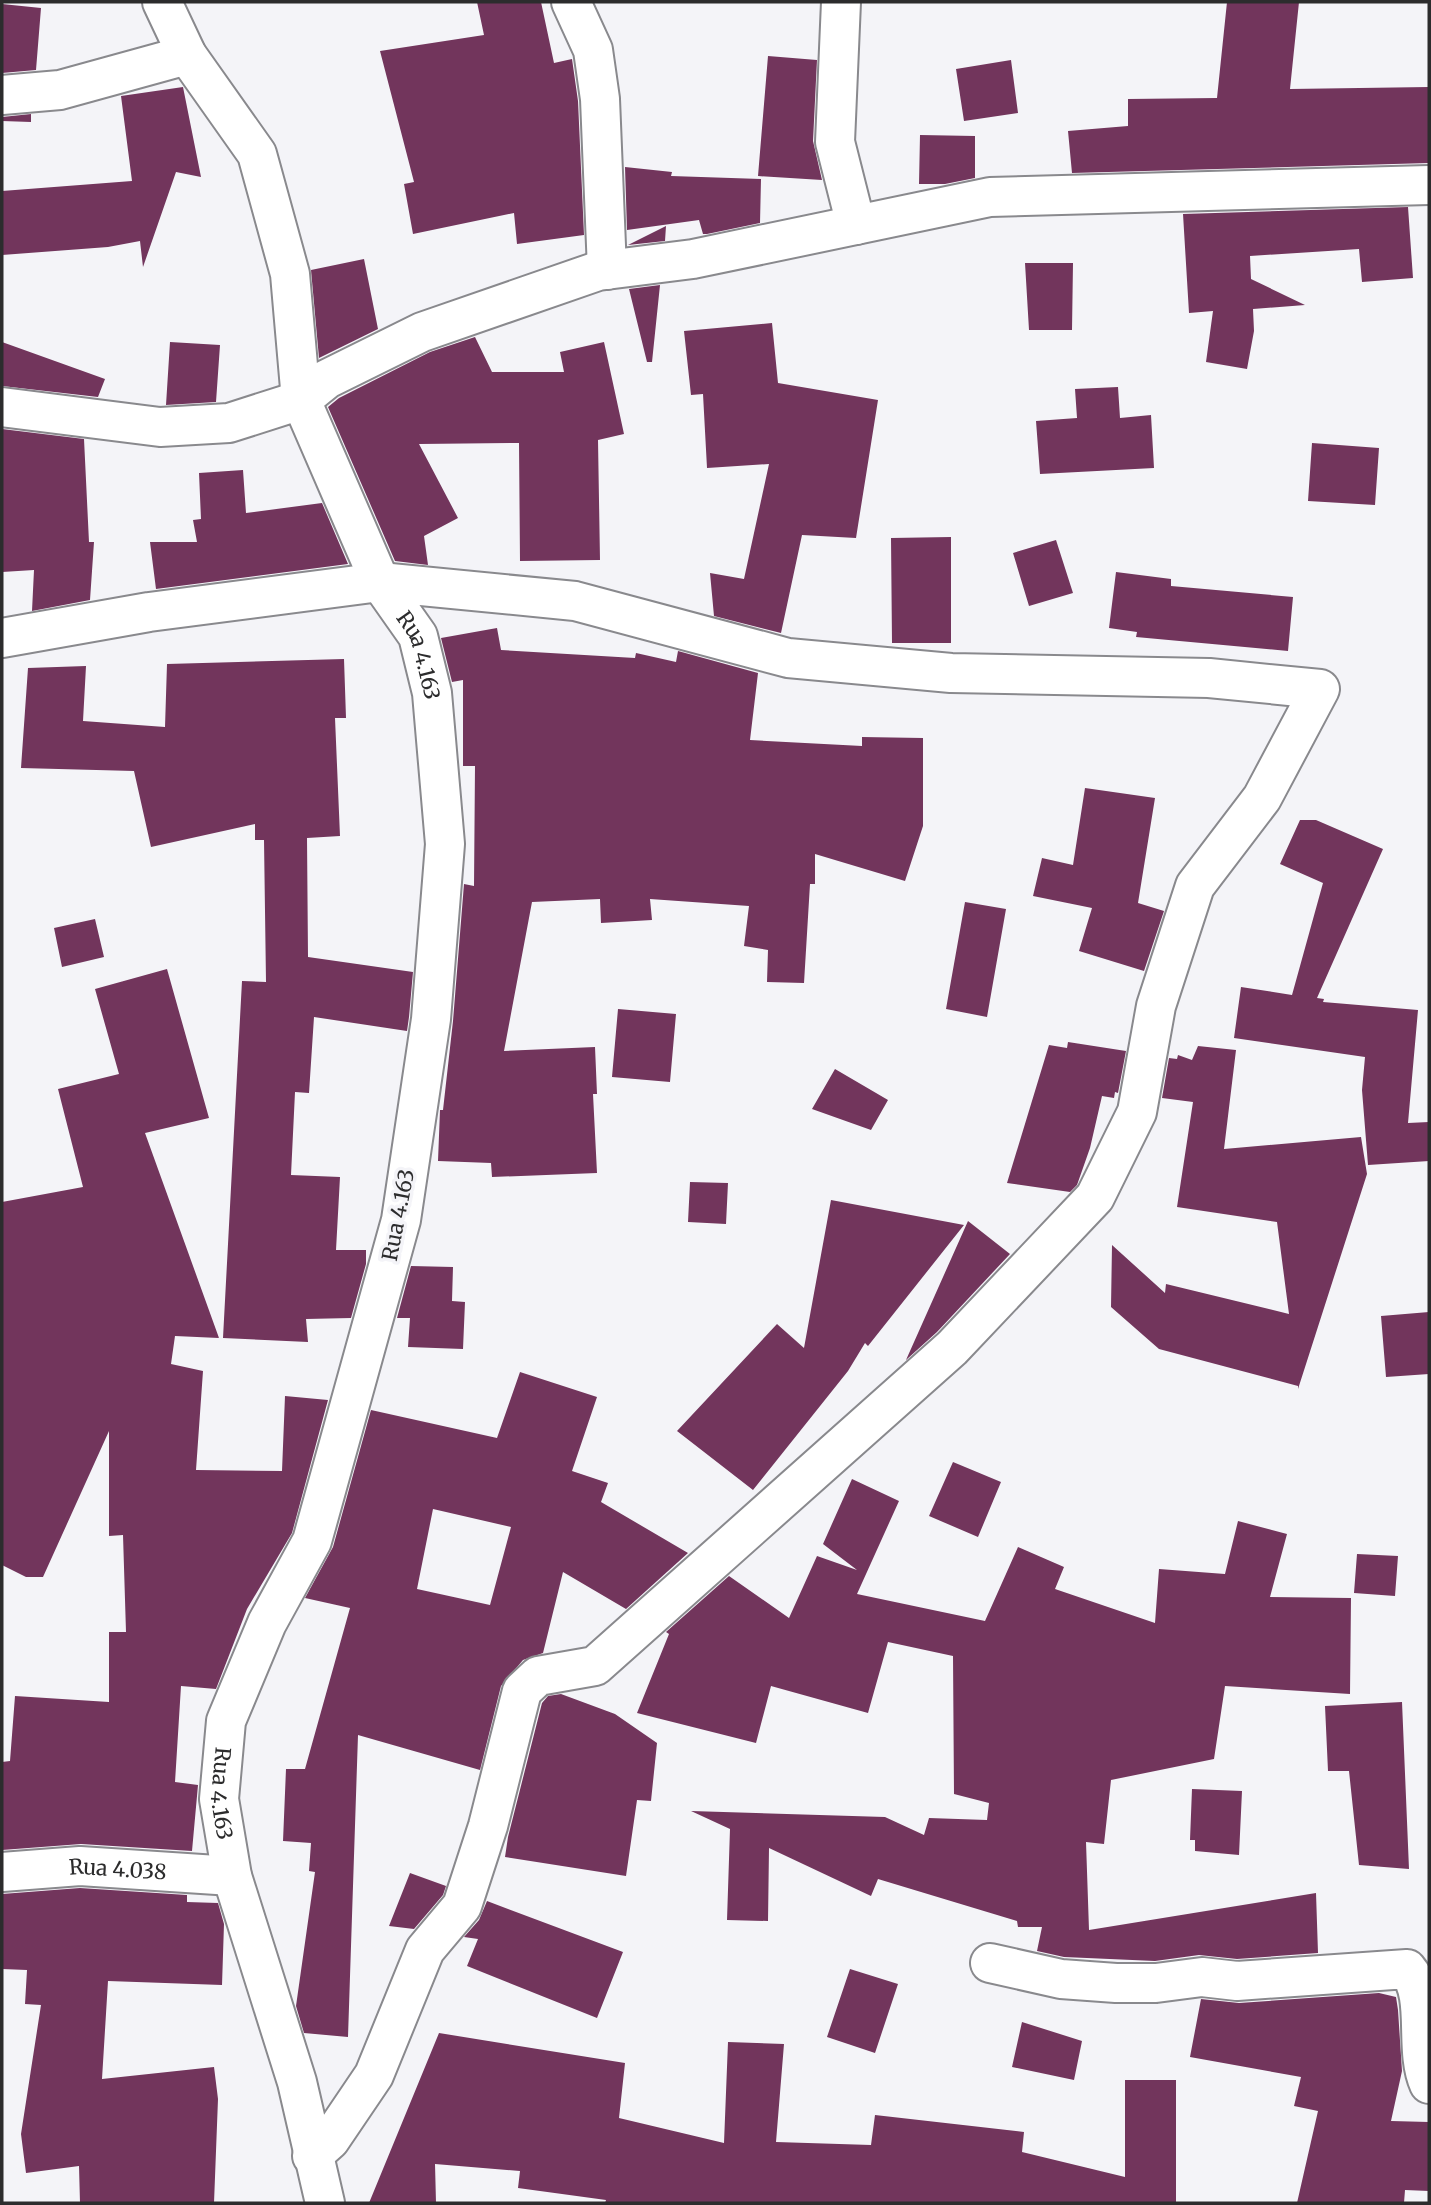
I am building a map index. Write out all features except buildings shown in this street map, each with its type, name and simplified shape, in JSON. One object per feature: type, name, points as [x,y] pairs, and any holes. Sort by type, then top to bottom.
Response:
[{"type":"street","name":"Rua 4.163","points":[[162,2],[187,55],[257,154],[290,274],[301,400],[380,582],[418,636],[432,693],[445,844],[431,1019],[401,1220],[312,1541],[267,1623],[226,1721],[219,1799],[232,1875],[297,2082],[325,2203]]},
{"type":"street","points":[[571,2],[593,50],[600,99],[607,270]]},
{"type":"street","points":[[841,2],[835,142],[856,225]]},
{"type":"street","points":[[2,95],[60,90],[187,55]]},
{"type":"street","points":[[2,407],[160,427],[229,423],[301,400],[327,379],[422,332],[607,270],[693,259],[990,197],[1429,186]]},
{"type":"street","points":[[2,638],[149,612],[380,582],[575,601],[788,658],[951,673],[1209,678],[1320,689],[1262,797],[1195,886],[1156,1006],[1138,1112],[1095,1197],[952,1348],[595,1667],[538,1676],[522,1691],[488,1826],[462,1906],[425,1950],[373,2076],[330,2140],[313,2156]]},
{"type":"street","name":"Rua 4.038","points":[[2,1872],[80,1866],[232,1875]]},
{"type":"street","points":[[990,1963],[1061,1979],[1116,1983],[1156,1983],[1202,1977],[1237,1980],[1407,1969],[1419,1980],[1422,1996],[1422,2050],[1429,2084]]}]
